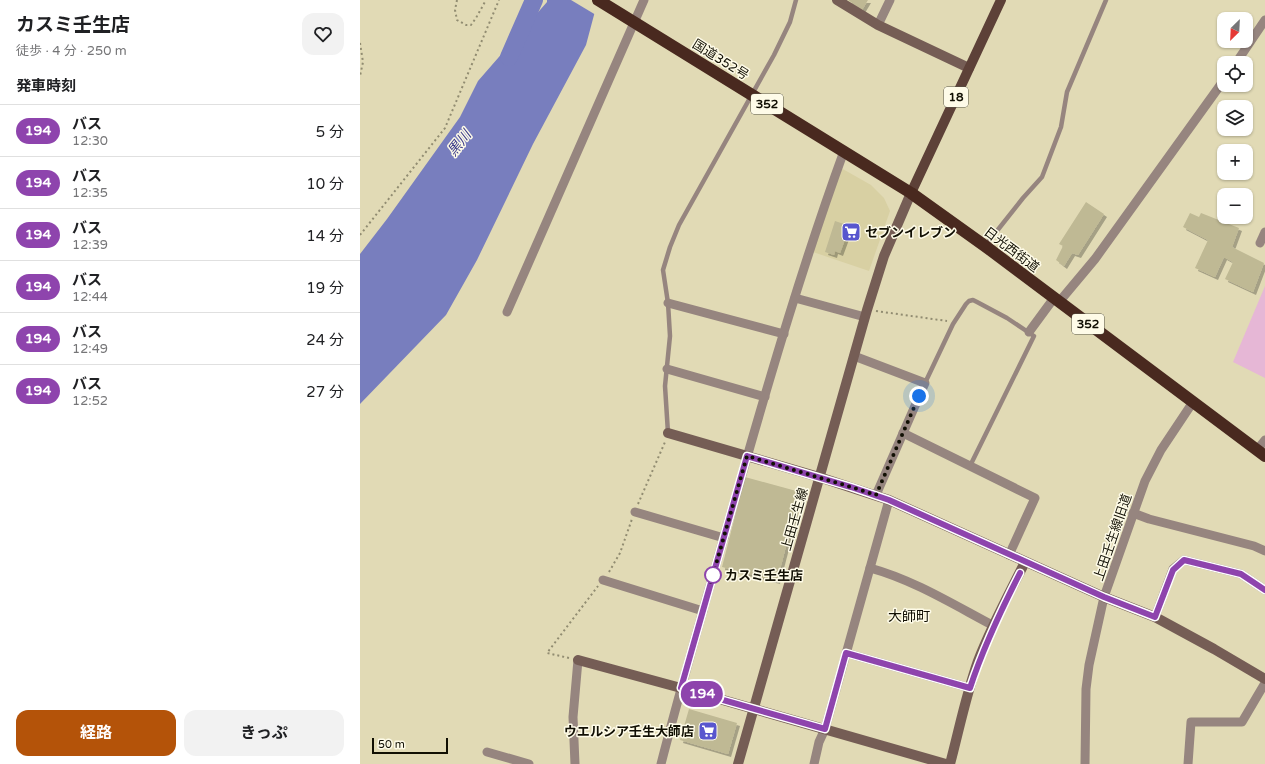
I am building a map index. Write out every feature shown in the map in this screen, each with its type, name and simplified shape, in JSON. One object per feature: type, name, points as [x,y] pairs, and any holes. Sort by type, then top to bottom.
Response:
[{"type":"highway","name":"国道352号","points":[[598,0],[911,193]]},
{"type":"highway","name":"日光西街道","points":[[911,193],[985,246],[1261,453]]},
{"type":"main road","name":"18","points":[[911,193],[1001,0]]},
{"type":"street","points":[[507,312],[644,0]]},
{"type":"street","points":[[837,0],[878,25],[969,68]]},
{"type":"street","points":[[878,25],[890,0]]},
{"type":"street","points":[[1241,56],[1265,20]]},
{"type":"street","points":[[1029,332],[1056,300],[1095,260],[1217,90]]},
{"type":"street","points":[[661,764],[747,456],[822,213],[844,151]]},
{"type":"street","name":"上田壬生線","points":[[738,764],[866,313],[884,256],[911,193]]},
{"type":"street","points":[[1260,243],[1265,232]]},
{"type":"street","points":[[795,298],[866,313]]},
{"type":"street","points":[[668,303],[784,334]]},
{"type":"street","points":[[854,356],[925,383],[876,495]]},
{"type":"street","points":[[667,369],[765,397]]},
{"type":"street","name":"上田壬生線旧道","points":[[1085,764],[1086,689],[1088,665],[1104,597],[1145,482],[1161,450],[1193,402]]},
{"type":"street","points":[[668,433],[819,477],[889,500],[1104,597],[1155,617],[1265,679]]},
{"type":"street","points":[[903,433],[1035,498],[1009,555]]},
{"type":"street","points":[[1261,453],[1265,440]]},
{"type":"street","points":[[814,764],[889,500]]},
{"type":"street","points":[[635,512],[724,538]]},
{"type":"street","points":[[1133,513],[1254,546],[1265,551]]},
{"type":"street","points":[[1155,617],[1173,570],[1184,560],[1241,574],[1265,590]]},
{"type":"street","points":[[950,764],[979,660],[1025,562]]},
{"type":"street","points":[[870,568],[890,573],[910,582],[994,626]]},
{"type":"street","points":[[602,580],[703,611]]},
{"type":"street","points":[[846,653],[970,688]]},
{"type":"street","points":[[576,764],[573,717],[578,660],[946,764]]},
{"type":"street","points":[[1188,764],[1191,722],[1242,722],[1265,683]]},
{"type":"street","points":[[488,752],[529,764]]},
{"type":"lane","points":[[668,433],[665,386],[670,336],[664,270],[670,247],[679,225],[752,94],[790,22],[796,0]]},
{"type":"lane","points":[[985,246],[1023,198],[1042,177],[1061,127],[1068,92],[1106,0]]},
{"type":"lane","points":[[925,383],[953,324],[969,301],[973,300],[1007,318],[1034,336],[970,466]]},
{"type":"path","points":[[457,0],[455,10],[457,20],[466,25],[471,25],[486,0]]},
{"type":"path","points":[[360,236],[445,128],[499,0]]},
{"type":"path","points":[[360,43],[363,62],[360,76]]},
{"type":"path","points":[[866,313],[945,320],[953,324]]},
{"type":"path","points":[[578,660],[547,653],[608,573],[620,553],[635,512],[668,433]]},
{"type":"shaded area","name":"セブンイレブン","points":[[841,168],[871,185],[884,198],[890,211],[869,271],[813,252]]},
{"type":"shaded area","points":[[1265,286],[1265,378],[1233,362]]},
{"type":"water","points":[[547,0],[598,0],[586,45],[533,144],[477,260],[446,315],[360,404],[360,254],[460,117],[478,81],[547,2]]},
{"type":"pier","points":[[571,0],[600,0],[596,15]]},
{"type":"building","points":[[848,0],[868,0],[862,10]]},
{"type":"building","points":[[1086,202],[1104,214],[1078,255],[1072,253],[1064,266],[1056,260],[1063,246],[1059,244]]},
{"type":"building","points":[[1190,213],[1199,217],[1201,213],[1217,219],[1217,224],[1229,224],[1239,228],[1232,247],[1264,263],[1253,292],[1225,279],[1233,262],[1224,257],[1215,277],[1195,268],[1208,240],[1183,227]]},
{"type":"building","points":[[835,221],[850,226],[840,253],[835,251],[834,255],[825,252]]},
{"type":"building","points":[[745,477],[800,492],[777,581],[722,567]]},
{"type":"building","name":"ウエルシア壬生大師店","points":[[689,709],[737,723],[728,754],[680,740]]},
{"type":"waterway","name":"黒川","points":[[509,57],[534,0]]},
{"type":"bus line","name":"194","points":[[1020,573],[1003,605],[979,660],[970,688],[846,653],[825,729],[681,688],[747,456],[889,500],[1104,597],[1155,617],[1173,570],[1184,560],[1241,574],[1265,590]]},
{"type":"place","name":"セブンイレブン","points":[[851,232]]},
{"type":"place","name":"カスミ壬生店","points":[[713,575]]},
{"type":"place","name":"ウエルシア壬生大師店","points":[[708,731]]},
{"type":"district","name":"大師町","points":[[909,616]]},
{"type":"route","points":[[713,575],[711,582],[747,456],[876,495],[919,396]]}]
